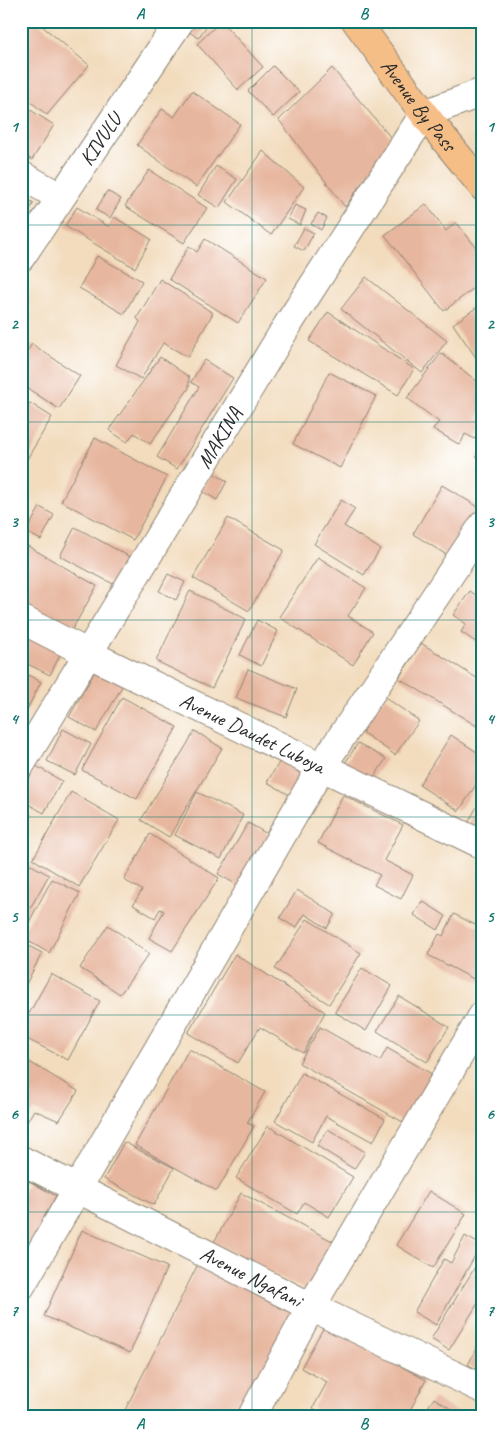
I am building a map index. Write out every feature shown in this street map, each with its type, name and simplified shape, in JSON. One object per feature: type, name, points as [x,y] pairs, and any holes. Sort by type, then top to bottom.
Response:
[{"type":"highway","name":"Avenue By Pass","points":[[356,21],[424,114],[483,187]]},
{"type":"street","name":"KIVULU","points":[[21,257],[180,21]]},
{"type":"street","points":[[424,114],[483,92]]},
{"type":"street","name":"MAKINA","points":[[21,764],[287,326],[424,114]]},
{"type":"street","points":[[21,175],[60,197]]},
{"type":"street","points":[[21,1286],[322,766],[483,525]]},
{"type":"street","name":"Avenue Daudet Luboya","points":[[21,619],[87,653],[483,845]]},
{"type":"street","points":[[252,1416],[311,1307],[483,1015]]},
{"type":"street","name":"Avenue Ngafani","points":[[21,1160],[311,1307],[483,1389]]},
{"type":"building","points":[[21,21],[36,21],[89,65],[47,115],[21,94]]},
{"type":"building","points":[[189,21],[210,21],[198,38],[185,29]]},
{"type":"building","points":[[221,21],[263,67],[238,90],[197,44]]},
{"type":"building","points":[[273,66],[299,92],[273,117],[248,91]]},
{"type":"building","points":[[332,68],[392,139],[345,207],[279,120]]},
{"type":"building","points":[[192,91],[240,124],[196,187],[137,145],[162,109],[174,117]]},
{"type":"building","points":[[21,104],[54,125],[32,160],[21,153]]},
{"type":"building","points":[[263,151],[304,187],[271,235],[227,202]]},
{"type":"building","points":[[216,166],[237,179],[219,208],[198,195]]},
{"type":"building","points":[[149,170],[207,208],[184,243],[125,206]]},
{"type":"building","points":[[107,191],[121,199],[110,218],[96,210]]},
{"type":"building","points":[[21,196],[34,203],[21,224]]},
{"type":"building","points":[[426,204],[446,231],[456,222],[483,256],[483,281],[444,311],[385,235]]},
{"type":"building","points":[[295,205],[306,210],[300,225],[288,219]]},
{"type":"building","points":[[77,207],[109,227],[114,217],[151,239],[135,268],[65,226]]},
{"type":"building","points":[[318,213],[327,218],[321,230],[311,224]]},
{"type":"building","points":[[304,228],[314,233],[304,251],[294,246]]},
{"type":"building","points":[[205,239],[267,278],[238,323],[169,279],[189,246],[197,252]]},
{"type":"building","points":[[97,256],[142,281],[124,314],[79,288]]},
{"type":"building","points":[[366,277],[447,341],[422,373],[341,309]]},
{"type":"building","points":[[160,279],[213,313],[188,357],[163,343],[141,379],[116,365],[140,322],[137,318]]},
{"type":"building","points":[[483,303],[483,368],[453,324]]},
{"type":"building","points":[[328,312],[414,369],[398,395],[309,341]]},
{"type":"building","points":[[32,344],[80,376],[59,409],[21,384],[21,361]]},
{"type":"building","points":[[441,353],[483,386],[483,410],[478,417],[483,421],[483,426],[475,439],[465,434],[460,445],[433,429],[439,422],[407,398]]},
{"type":"building","points":[[160,357],[189,377],[189,388],[150,444],[134,433],[127,442],[109,430]]},
{"type":"building","points":[[204,360],[233,378],[177,469],[157,457],[199,387],[191,382]]},
{"type":"building","points":[[329,372],[376,396],[340,468],[293,444]]},
{"type":"building","points":[[30,403],[52,417],[21,469],[21,414],[23,415]]},
{"type":"building","points":[[95,438],[167,477],[133,540],[61,501]]},
{"type":"building","points":[[483,444],[483,460],[476,457]]},
{"type":"building","points":[[213,473],[227,481],[217,500],[202,491]]},
{"type":"building","points":[[442,485],[480,508],[450,557],[413,534]]},
{"type":"building","points":[[341,500],[355,509],[344,526],[380,549],[364,575],[314,544]]},
{"type":"building","points":[[40,507],[54,515],[41,540],[26,532]]},
{"type":"building","points":[[228,518],[284,550],[249,611],[193,578]]},
{"type":"building","points":[[75,527],[132,558],[117,586],[60,556]]},
{"type":"building","points":[[21,542],[97,586],[69,635],[21,608]]},
{"type":"building","points":[[318,557],[366,588],[348,616],[373,632],[353,665],[279,617]]},
{"type":"building","points":[[168,574],[185,582],[176,600],[159,591]]},
{"type":"building","points":[[190,591],[246,619],[212,688],[156,661]]},
{"type":"building","points":[[470,591],[483,600],[483,647],[461,632],[466,624],[453,615]]},
{"type":"building","points":[[257,620],[278,631],[261,666],[240,655]]},
{"type":"building","points":[[26,630],[63,649],[50,675],[21,661],[21,638]]},
{"type":"building","points":[[421,643],[483,682],[483,723],[480,728],[399,678]]},
{"type":"building","points":[[97,668],[124,683],[96,732],[69,717]]},
{"type":"building","points":[[248,669],[297,689],[286,717],[236,698]]},
{"type":"building","points":[[21,671],[41,682],[21,721]]},
{"type":"building","points":[[122,697],[177,727],[137,799],[82,770]]},
{"type":"building","points":[[385,697],[419,721],[395,755],[362,732]]},
{"type":"building","points":[[63,729],[91,744],[75,775],[47,761]]},
{"type":"building","points":[[195,731],[222,748],[169,837],[141,820]]},
{"type":"building","points":[[451,735],[483,756],[483,774],[459,811],[419,785]]},
{"type":"building","points":[[358,743],[386,759],[372,780],[345,763]]},
{"type":"building","points":[[280,761],[305,776],[293,797],[267,782]]},
{"type":"building","points":[[36,766],[62,781],[44,813],[21,800],[21,792]]},
{"type":"building","points":[[71,792],[119,820],[79,887],[33,859]]},
{"type":"building","points":[[197,792],[243,815],[221,859],[175,835]]},
{"type":"building","points":[[343,795],[403,825],[384,860],[413,875],[401,899],[374,885],[380,875],[318,843]]},
{"type":"building","points":[[483,795],[483,836],[466,827]]},
{"type":"building","points":[[21,810],[30,815],[21,830]]},
{"type":"building","points":[[248,823],[269,835],[239,886],[218,874]]},
{"type":"building","points":[[150,834],[219,878],[172,951],[149,938],[164,911],[160,909],[155,918],[133,905],[142,890],[124,880]]},
{"type":"building","points":[[26,862],[49,875],[21,924],[21,871]]},
{"type":"building","points":[[52,879],[80,893],[49,953],[21,937]]},
{"type":"building","points":[[297,890],[335,914],[327,928],[305,914],[296,928],[280,918]]},
{"type":"building","points":[[422,901],[446,916],[438,930],[414,915]]},
{"type":"building","points":[[454,914],[483,929],[483,984],[428,955],[439,934],[443,936]]},
{"type":"building","points":[[307,919],[361,953],[329,1004],[275,969]]},
{"type":"building","points":[[108,925],[149,954],[120,994],[80,968]]},
{"type":"building","points":[[21,942],[42,953],[21,994]]},
{"type":"building","points":[[235,954],[325,1012],[303,1053],[260,1027],[238,1063],[188,1033]]},
{"type":"building","points":[[362,968],[392,986],[366,1031],[335,1012]]},
{"type":"building","points":[[51,974],[100,1001],[68,1060],[21,1036],[21,1028]]},
{"type":"building","points":[[399,996],[449,1027],[427,1062],[377,1031]]},
{"type":"building","points":[[320,1027],[380,1061],[387,1048],[435,1076],[408,1125],[299,1063]]},
{"type":"building","points":[[189,1049],[265,1092],[247,1123],[254,1126],[217,1191],[135,1145]]},
{"type":"building","points":[[21,1057],[78,1091],[59,1121],[34,1110],[21,1132]]},
{"type":"building","points":[[302,1073],[385,1119],[373,1142],[326,1116],[312,1142],[275,1121]]},
{"type":"building","points":[[268,1126],[353,1177],[329,1217],[304,1202],[297,1214],[236,1178]]},
{"type":"building","points":[[328,1129],[365,1152],[354,1169],[317,1146]]},
{"type":"building","points":[[124,1142],[174,1168],[154,1205],[104,1179]]},
{"type":"building","points":[[29,1181],[56,1196],[21,1259],[21,1196]]},
{"type":"building","points":[[429,1191],[466,1214],[433,1268],[396,1245]]},
{"type":"building","points":[[241,1193],[338,1244],[312,1294],[214,1242]]},
{"type":"building","points":[[82,1230],[167,1267],[130,1353],[44,1316]]},
{"type":"building","points":[[465,1236],[481,1245],[436,1325],[414,1312],[444,1259],[451,1263]]},
{"type":"building","points":[[483,1254],[483,1295],[449,1350],[431,1339]]},
{"type":"building","points":[[198,1264],[298,1313],[247,1416],[229,1416],[222,1412],[220,1416],[122,1416]]},
{"type":"building","points":[[325,1325],[426,1380],[407,1416],[326,1416],[313,1408],[327,1382],[301,1368]]},
{"type":"building","points":[[483,1335],[483,1372],[468,1365]]},
{"type":"building","points":[[434,1398],[462,1416],[422,1416]]}]
